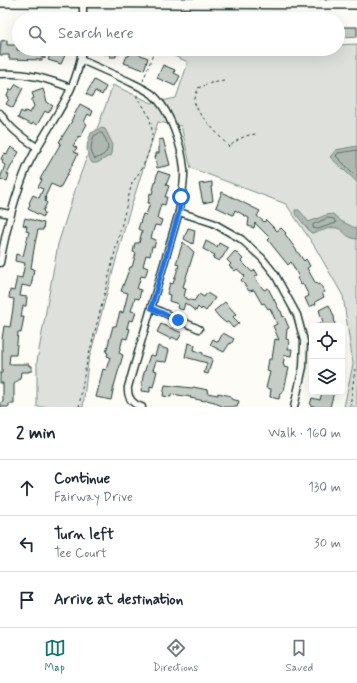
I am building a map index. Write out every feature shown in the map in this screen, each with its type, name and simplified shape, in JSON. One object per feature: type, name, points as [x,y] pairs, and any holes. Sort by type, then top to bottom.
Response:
[{"type":"main road","points":[[0,2],[321,2],[357,4]]},
{"type":"street","points":[[0,263],[10,214],[28,166],[72,88],[81,56]]},
{"type":"street","points":[[81,60],[152,94],[165,109],[173,126],[184,169],[179,212],[128,387],[130,399],[135,404],[142,407]]},
{"type":"street","points":[[0,74],[24,74],[72,88]]},
{"type":"street","points":[[0,113],[5,121],[14,130],[38,148]]},
{"type":"street","points":[[0,212],[10,214]]},
{"type":"street","points":[[179,212],[213,223],[241,239],[262,258],[274,273],[297,314],[304,341],[303,367],[294,407]]},
{"type":"street","points":[[151,308],[199,329]]},
{"type":"path","points":[[142,82],[152,56]]},
{"type":"path","points":[[224,81],[211,83],[198,88],[194,102],[200,114],[229,147],[238,139],[249,134],[258,134]]},
{"type":"path","points":[[79,407],[84,383],[84,370],[111,270],[132,183],[140,173],[153,138],[151,123],[147,111],[137,98],[137,94]]},
{"type":"path","points":[[350,407],[355,369]]},
{"type":"shaded area","points":[[357,44],[357,407],[344,407],[353,364],[343,296],[315,247],[286,204],[191,168],[181,126],[158,122],[128,216],[88,363],[83,407],[37,407],[37,361],[58,244],[77,184],[113,85],[152,103],[176,98],[188,62],[174,56],[345,56],[345,45]]},
{"type":"water","points":[[101,128],[105,129],[112,143],[111,155],[97,163],[92,163],[87,151],[88,141],[91,133]]},
{"type":"water","points":[[357,146],[357,182],[330,157],[336,150]]},
{"type":"water","points":[[295,210],[299,210],[309,222],[326,215],[333,214],[341,221],[357,229],[357,239],[348,236],[342,230],[337,228],[311,233],[295,213]]},
{"type":"building","points":[[345,27],[357,27],[357,37],[345,37]]},
{"type":"building","points":[[7,40],[7,45],[12,45],[12,56],[45,56],[45,59],[42,57],[42,60],[9,59],[9,55],[0,55],[1,41]]},
{"type":"building","points":[[50,56],[65,56],[61,64],[48,60]]},
{"type":"building","points":[[127,56],[143,56],[148,58],[144,70],[124,63]]},
{"type":"building","points":[[163,65],[175,70],[174,73],[180,76],[175,86],[157,78]]},
{"type":"building","points":[[94,80],[106,87],[102,95],[95,91],[92,97],[86,94]]},
{"type":"building","points":[[16,84],[23,88],[13,108],[6,104],[9,99],[7,96],[10,89],[12,90]]},
{"type":"building","points":[[43,89],[47,102],[53,106],[48,113],[45,111],[37,125],[33,123],[32,125],[18,118],[21,111],[24,113],[25,111],[30,113],[34,106],[32,99],[34,98],[32,93]]},
{"type":"building","points":[[80,104],[93,111],[91,116],[88,114],[84,122],[87,124],[73,146],[77,148],[74,152],[78,154],[60,188],[51,184],[45,197],[45,201],[47,203],[43,211],[45,213],[43,217],[28,209],[29,203],[33,195],[39,198],[43,189],[38,187],[42,180],[40,179],[61,143],[59,142],[72,121]]},
{"type":"building","points":[[163,139],[170,165],[157,168],[155,157],[156,153],[159,153],[159,140]]},
{"type":"building","points":[[11,147],[19,152],[7,174],[9,175],[7,181],[0,179],[5,165],[2,163],[3,160],[1,159],[4,153],[7,154]]},
{"type":"building","points":[[158,171],[170,175],[166,185],[169,186],[165,197],[167,197],[165,205],[161,204],[157,218],[162,220],[160,226],[155,225],[151,238],[156,240],[154,247],[152,246],[150,256],[146,255],[143,266],[148,268],[145,277],[141,276],[137,289],[141,290],[139,299],[135,298],[131,311],[136,312],[133,321],[129,320],[127,328],[130,329],[127,339],[123,338],[119,353],[123,355],[111,400],[96,397],[103,369],[106,370],[110,357],[107,356],[108,353],[106,352],[113,326],[116,326],[120,312],[123,313],[128,293],[121,291],[130,267],[132,267],[136,253],[133,252],[135,243],[139,243],[142,231],[138,229],[143,214],[146,215],[150,203],[148,203],[150,193],[152,194]]},
{"type":"building","points":[[212,182],[211,187],[213,201],[203,203],[199,184]]},
{"type":"building","points":[[222,192],[260,211],[257,216],[264,222],[266,220],[277,231],[281,228],[286,233],[285,234],[304,261],[306,259],[310,266],[307,268],[316,284],[320,284],[325,292],[322,293],[324,297],[315,302],[316,304],[309,307],[305,298],[309,296],[303,284],[301,285],[297,278],[299,277],[291,262],[288,265],[268,240],[270,238],[255,223],[254,228],[248,226],[249,218],[235,210],[233,215],[216,207]]},
{"type":"building","points":[[25,218],[44,223],[43,230],[38,230],[35,243],[31,268],[34,269],[31,287],[22,285],[20,296],[27,297],[26,306],[23,306],[21,317],[24,317],[21,333],[18,332],[16,355],[10,355],[9,364],[29,364],[29,366],[32,366],[32,371],[21,372],[20,379],[14,384],[14,404],[9,404],[9,407],[1,407],[1,402],[3,402],[3,383],[0,383],[0,373],[2,373],[2,339],[4,326],[10,327],[13,309],[14,299],[9,298],[10,290],[14,291],[17,277],[22,278],[25,263],[15,261],[16,254],[23,256],[29,232],[26,231],[27,226],[23,225]]},
{"type":"building","points":[[188,228],[195,230],[193,244],[184,239]]},
{"type":"building","points":[[206,241],[217,247],[219,243],[228,248],[219,261],[213,258],[215,255],[203,249]]},
{"type":"building","points":[[183,242],[194,252],[183,287],[186,288],[184,297],[194,301],[199,294],[204,297],[207,293],[215,298],[206,311],[202,308],[201,310],[198,307],[196,311],[185,303],[183,310],[177,308],[178,304],[169,301],[170,295],[167,294],[170,283],[173,284],[179,265],[176,264]]},
{"type":"building","points":[[235,251],[243,259],[241,261],[252,272],[255,270],[258,275],[255,277],[264,290],[268,288],[289,328],[287,329],[286,339],[289,340],[288,349],[292,349],[291,356],[285,355],[283,364],[284,367],[289,368],[284,390],[280,393],[279,399],[270,397],[271,389],[266,388],[270,372],[267,371],[269,359],[272,359],[275,339],[279,340],[273,326],[277,324],[270,308],[268,309],[264,303],[262,304],[254,290],[249,291],[241,280],[245,276],[237,269],[235,271],[229,266],[231,264],[227,260]]},
{"type":"building","points":[[225,302],[236,314],[233,317],[239,323],[233,328],[228,322],[226,323],[220,318],[214,311]]},
{"type":"building","points":[[329,305],[334,316],[335,323],[321,323],[323,322],[319,310]]},
{"type":"building","points":[[161,324],[182,333],[178,340],[172,337],[171,339],[157,332]]},
{"type":"building","points":[[223,333],[234,339],[224,352],[210,345],[213,339],[218,342]]},
{"type":"building","points":[[188,343],[195,345],[194,350],[212,358],[208,374],[204,373],[207,363],[185,357]]},
{"type":"building","points":[[158,346],[169,350],[166,362],[156,361],[153,370],[157,371],[153,387],[150,386],[150,392],[141,391],[143,376],[150,355],[155,356]]},
{"type":"building","points":[[165,385],[193,387],[208,390],[207,393],[218,395],[218,393],[231,396],[231,399],[239,401],[237,407],[224,407],[215,402],[190,398],[191,397],[171,394],[171,397],[163,396]]},
{"type":"building","points":[[321,395],[333,395],[330,407],[317,407],[310,405],[312,398],[320,400]]},
{"type":"route","points":[[178,320],[151,308],[179,212],[181,197]]}]
